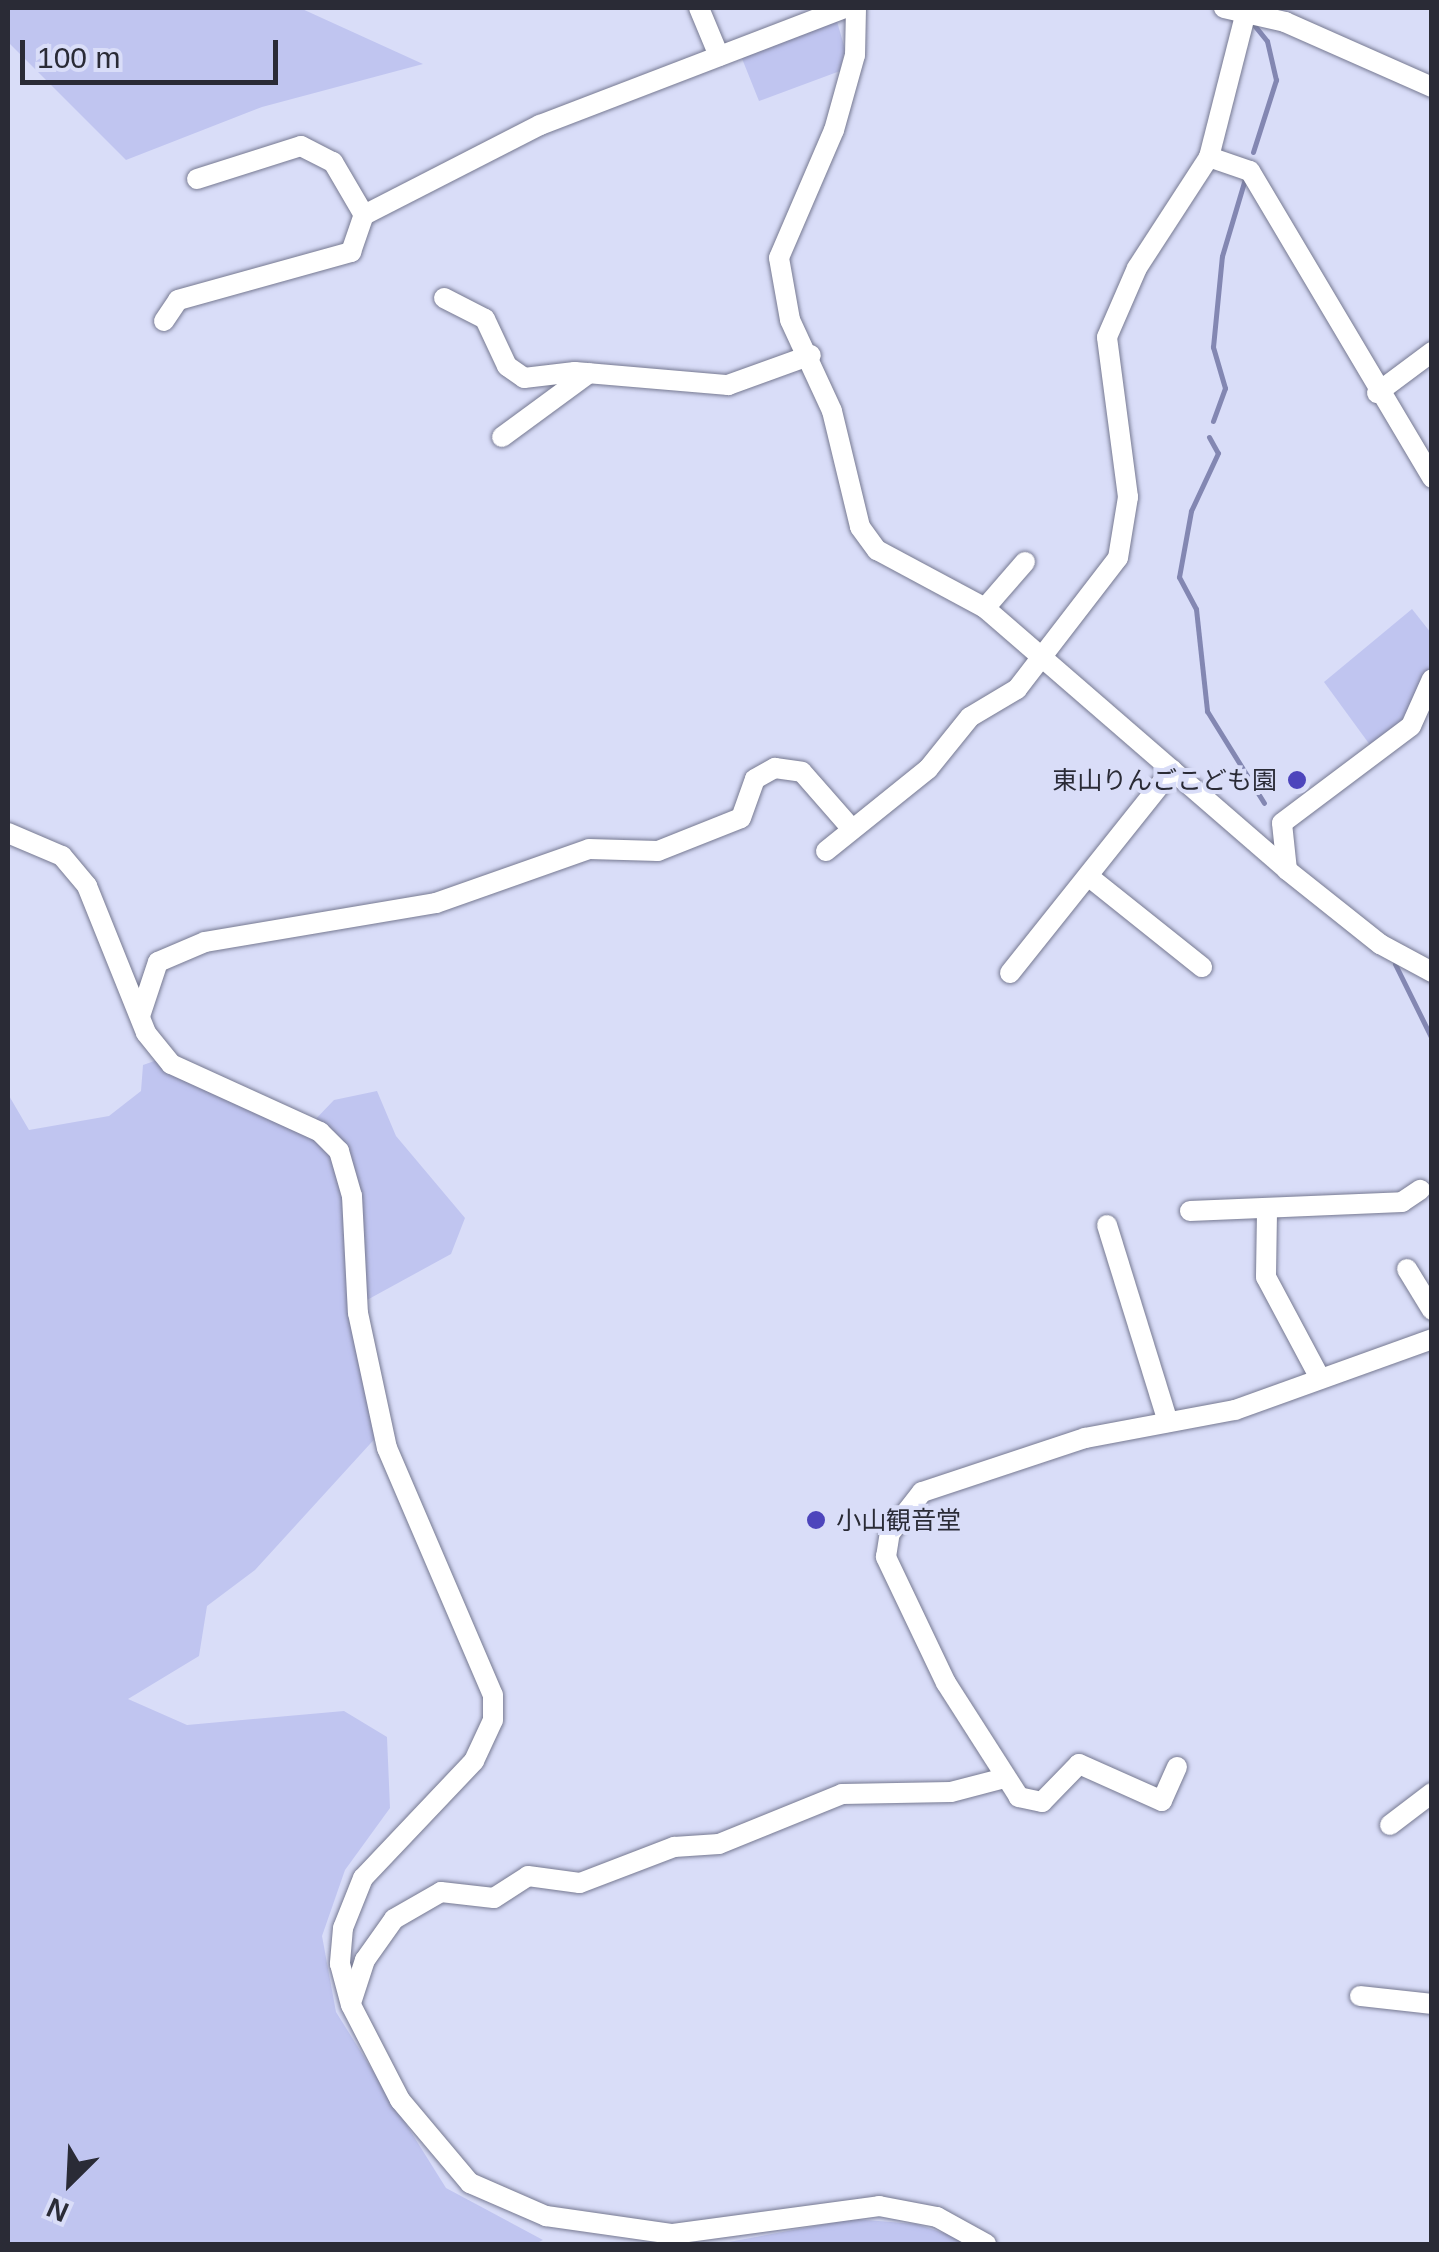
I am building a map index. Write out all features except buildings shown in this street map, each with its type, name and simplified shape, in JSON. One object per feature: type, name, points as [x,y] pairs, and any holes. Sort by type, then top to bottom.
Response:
[{"type":"street","points":[[699,8],[719,56]]},
{"type":"street","points":[[164,322],[178,300],[351,252],[364,215],[540,125],[846,8]]},
{"type":"street","points":[[856,8],[855,55],[834,130],[779,258],[790,320],[810,355],[860,527],[878,550],[985,608],[1286,870],[1380,944],[1432,972]]},
{"type":"street","points":[[1224,8],[1245,16],[1285,22],[1432,87]]},
{"type":"street","points":[[826,851],[928,770],[970,716],[1016,688],[1045,659],[1106,579],[1126,524],[1107,337],[1138,268],[1208,157],[1245,16]]},
{"type":"street","points":[[197,179],[301,146],[333,162],[364,215]]},
{"type":"street","points":[[1208,157],[1250,171],[1377,393],[1432,478]]},
{"type":"street","points":[[444,298],[486,319],[514,373],[589,373],[728,385],[810,355]]},
{"type":"street","points":[[1377,393],[1432,352]]},
{"type":"street","points":[[502,437],[589,373]]},
{"type":"street","points":[[985,608],[1025,562]]},
{"type":"street","points":[[1286,870],[1282,823],[1411,726],[1432,679]]},
{"type":"street","points":[[140,1016],[158,962],[205,942],[436,904],[589,849],[658,852],[741,818],[755,779],[774,768],[802,772],[851,828]]},
{"type":"street","points":[[1010,973],[1172,770]]},
{"type":"street","points":[[8,832],[62,856],[88,886],[140,1016],[171,1064],[320,1132],[339,1151],[352,1196],[358,1314],[386,1448],[492,1694],[493,1720],[474,1760],[363,1878],[344,1928],[340,1964],[350,2005],[434,2148],[470,2183],[546,2216],[673,2234],[906,2208],[986,2244]]},
{"type":"street","points":[[1088,876],[1202,967]]},
{"type":"street","points":[[1190,1211],[1267,1212],[1402,1202],[1420,1190]]},
{"type":"street","points":[[1267,1212],[1266,1277],[1320,1378]]},
{"type":"street","points":[[1107,1225],[1168,1422]]},
{"type":"street","points":[[1408,1268],[1432,1310]]},
{"type":"street","points":[[1177,1767],[1162,1801],[1079,1764],[1042,1802],[1019,1797],[1001,1779],[886,1557],[890,1533],[922,1492],[1086,1438],[1235,1410],[1432,1339]]},
{"type":"street","points":[[350,2005],[365,1960],[394,1919],[442,1892],[494,1898],[528,1876],[580,1883],[674,1848],[719,1844],[842,1794],[952,1792],[1001,1779]]},
{"type":"street","points":[[1390,1825],[1432,1793]]},
{"type":"street","points":[[1360,1996],[1432,2004]]},
{"type":"shaded area","points":[[8,8],[300,8],[423,64],[262,107],[126,160],[8,42]]},
{"type":"shaded area","points":[[836,18],[845,49],[840,71],[759,101],[741,56]]},
{"type":"shaded area","points":[[1412,609],[1431,633],[1431,666],[1403,721],[1370,745],[1324,682]]},
{"type":"shaded area","points":[[166,1057],[308,1127],[334,1100],[377,1091],[396,1136],[465,1218],[451,1254],[356,1306],[380,1433],[255,1570],[207,1606],[199,1656],[128,1699],[187,1725],[344,1711],[387,1737],[390,1808],[345,1870],[322,1936],[336,2012],[446,2188],[543,2240],[535,2244],[8,2244],[8,1094],[29,1130],[109,1116],[141,1091],[143,1065]]},
{"type":"shaded area","points":[[853,2219],[916,2224],[977,2244],[718,2244]]},
{"type":"waterway","points":[[1253,152],[1276,80],[1267,41],[1254,25]]},
{"type":"waterway","points":[[1213,421],[1225,388],[1213,347],[1222,256],[1245,179]]},
{"type":"waterway","points":[[1209,437],[1218,453],[1191,511],[1179,577],[1196,609],[1207,711],[1264,803]]},
{"type":"waterway","points":[[1395,964],[1432,1039]]},
{"type":"place","name":"東山りんごこども園","points":[[1297,780]]},
{"type":"place","name":"小山観音堂","points":[[816,1520]]}]
